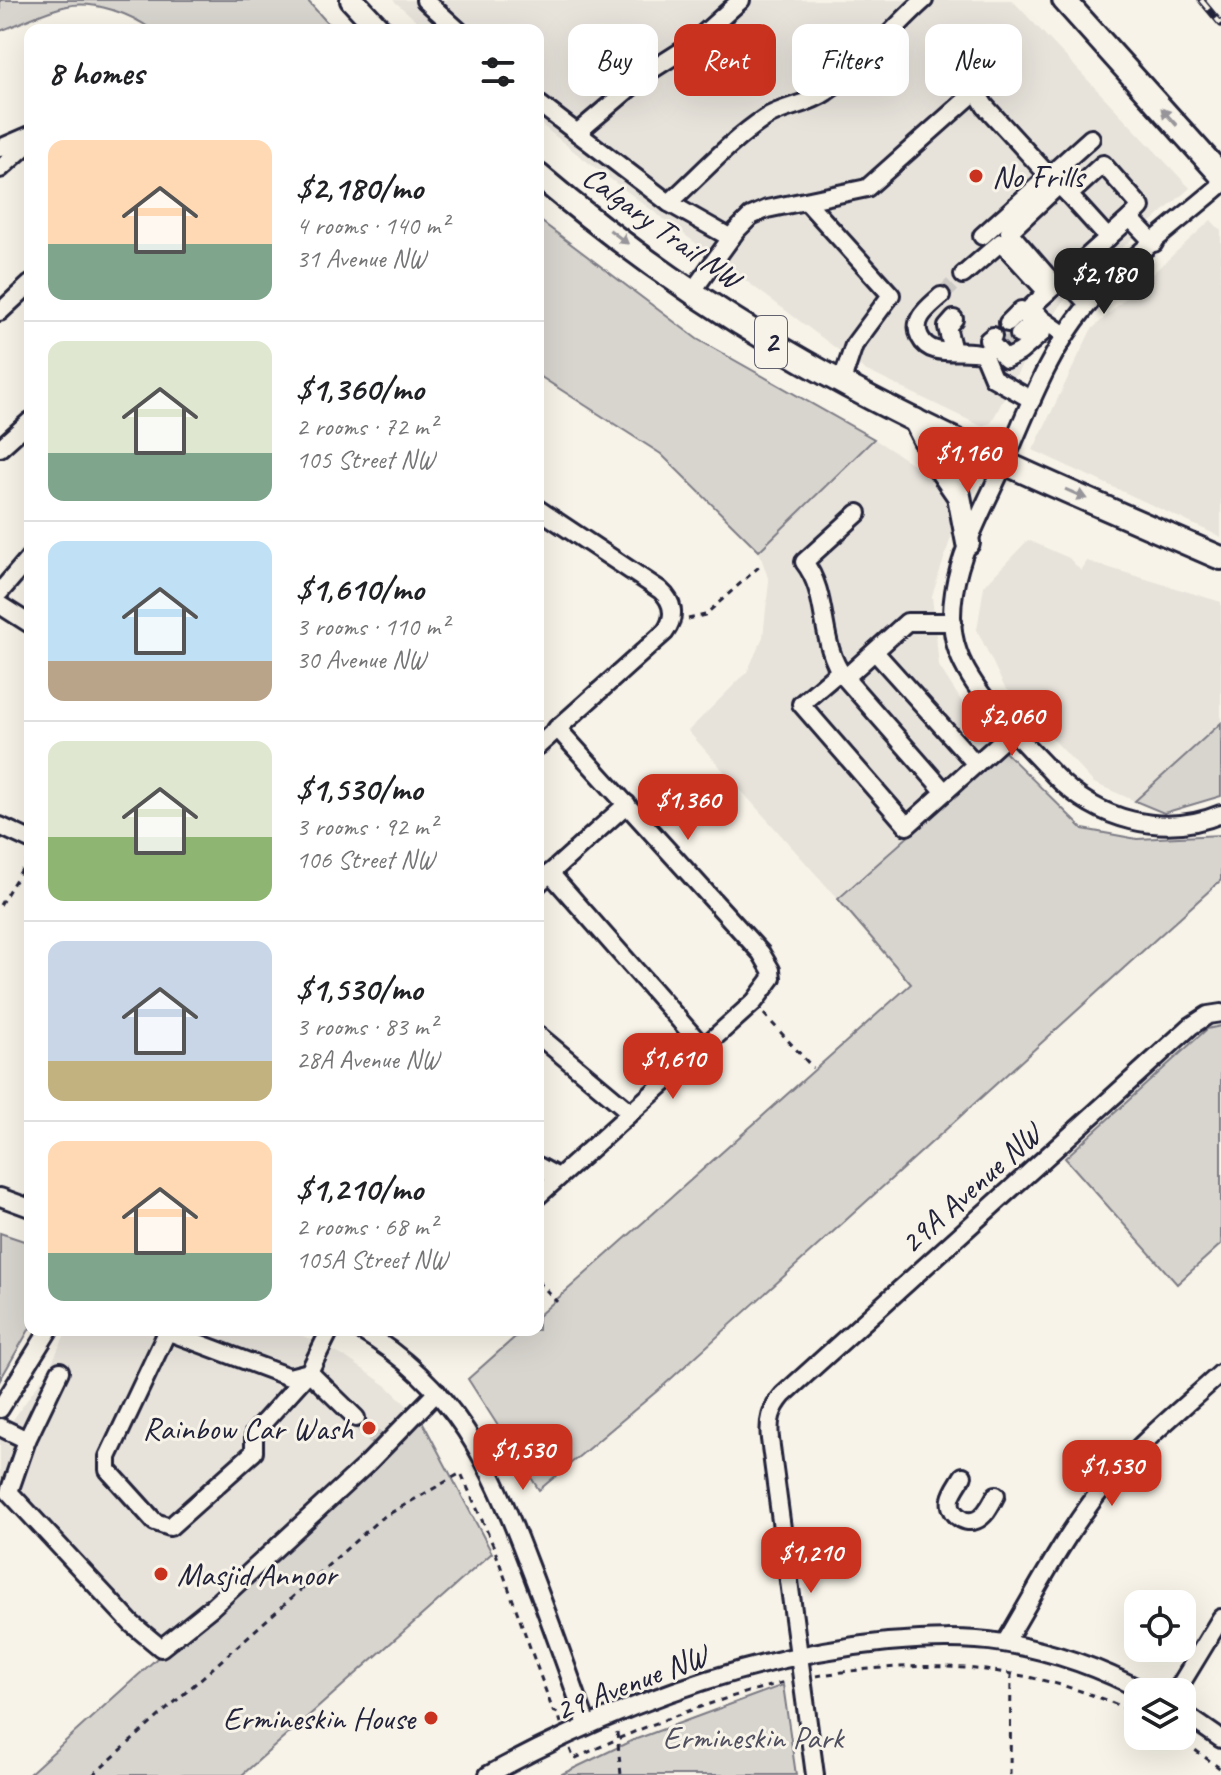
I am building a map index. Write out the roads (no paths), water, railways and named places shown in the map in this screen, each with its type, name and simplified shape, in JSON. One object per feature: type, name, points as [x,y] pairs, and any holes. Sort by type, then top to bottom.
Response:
[{"type":"highway","points":[[352,0],[374,24]]},
{"type":"highway","points":[[1064,0],[1221,175]]},
{"type":"highway","name":"Calgary Trail NW","points":[[544,180],[692,292],[784,351],[915,420],[1221,558]]},
{"type":"highway","points":[[915,420],[937,464],[959,496],[968,543]]},
{"type":"street","points":[[425,0],[451,24]]},
{"type":"street","points":[[578,132],[650,71],[691,45],[741,0]]},
{"type":"street","points":[[669,203],[755,124],[824,94],[835,86],[924,0]]},
{"type":"street","points":[[692,292],[741,225],[761,210],[867,188],[970,96]]},
{"type":"street","points":[[979,96],[1049,176]]},
{"type":"street","points":[[544,107],[669,203],[731,238]]},
{"type":"street","points":[[0,148],[24,138]]},
{"type":"street","points":[[982,236],[1091,138]]},
{"type":"street","points":[[0,169],[24,147]]},
{"type":"street","points":[[996,350],[1006,359],[1020,352],[1042,333],[1031,307],[1141,207],[1103,164],[1069,195]]},
{"type":"street","points":[[1055,285],[1009,232],[1059,185],[1108,238]]},
{"type":"street","points":[[1221,185],[1088,304],[1065,335],[1032,400],[968,543],[953,595],[957,650],[964,667],[988,701],[1073,793],[1086,803],[1116,816],[1146,824],[1174,825],[1221,814]]},
{"type":"street","points":[[806,201],[891,295],[854,345],[842,381]]},
{"type":"street","points":[[1130,218],[1154,243]]},
{"type":"street","points":[[963,275],[1001,242],[1055,285],[1088,304]]},
{"type":"street","points":[[0,312],[24,290]]},
{"type":"street","points":[[941,296],[917,323],[918,334],[930,349],[983,354],[996,350]]},
{"type":"street","points":[[953,351],[947,327],[954,319]]},
{"type":"street","points":[[1013,329],[1036,319]]},
{"type":"street","points":[[1036,319],[1065,335]]},
{"type":"street","points":[[996,350],[993,378],[1032,400]]},
{"type":"street","points":[[0,448],[24,426]]},
{"type":"street","points":[[544,513],[660,590],[671,610],[665,632],[544,740]]},
{"type":"street","points":[[858,513],[804,562],[815,576],[829,649],[842,675],[945,792]]},
{"type":"street","points":[[0,592],[24,564]]},
{"type":"street","points":[[0,605],[24,620]]},
{"type":"street","points":[[953,622],[907,622],[875,652],[801,704],[907,826],[1014,730]]},
{"type":"street","points":[[875,652],[976,764]]},
{"type":"street","points":[[544,1190],[754,1002],[772,978],[761,953],[557,728]]},
{"type":"street","points":[[627,804],[544,879],[703,1047]]},
{"type":"street","points":[[0,826],[24,837]]},
{"type":"street","name":"29A Avenue NW","points":[[799,1656],[770,1439],[770,1416],[783,1395],[1191,1026],[1208,1015],[1219,1013]]},
{"type":"street","points":[[544,1040],[630,1112]]},
{"type":"street","points":[[544,1169],[558,1177]]},
{"type":"street","points":[[0,1197],[24,1206]]},
{"type":"street","points":[[0,1409],[45,1336]]},
{"type":"street","points":[[164,1336],[108,1457],[108,1470],[155,1522],[170,1527],[254,1452],[254,1433],[309,1372],[327,1336]]},
{"type":"street","points":[[183,1336],[289,1377],[309,1372]]},
{"type":"street","points":[[368,1336],[398,1357],[437,1392],[462,1422],[482,1455],[506,1504],[587,1725]]},
{"type":"street","points":[[60,1371],[27,1440],[9,1492],[132,1624],[161,1648],[211,1608],[437,1392]]},
{"type":"street","points":[[309,1372],[356,1418]]},
{"type":"street","points":[[1005,1643],[1101,1489],[1140,1447],[1221,1373]]},
{"type":"street","points":[[0,1427],[27,1440]]},
{"type":"street","points":[[963,1476],[951,1500],[957,1517],[968,1521],[977,1519],[996,1495]]},
{"type":"street","points":[[1185,1678],[1221,1618]]},
{"type":"street","name":"29 Avenue NW","points":[[488,1775],[587,1725],[676,1691],[799,1656],[908,1640],[958,1639],[1005,1643],[1093,1669],[1124,1683]]},
{"type":"street","points":[[799,1656],[815,1775]]},
{"type":"street","points":[[1196,1722],[1221,1739]]},
{"type":"tunnel","points":[[941,296],[963,275]]},
{"type":"tunnel","points":[[1003,348],[1019,335]]},
{"type":"tunnel","points":[[356,1418],[378,1441]]},
{"type":"railway","points":[[1201,0],[1221,24]]},
{"type":"place","name":"No Frills","points":[[976,176]]},
{"type":"place","name":"Rainbow Car Wash","points":[[369,1428]]},
{"type":"place","name":"Masjid Annoor","points":[[161,1574]]},
{"type":"place","name":"Ermineskin House","points":[[431,1718]]},
{"type":"park label","name":"Ermineskin Park","points":[[753,1737]]}]
